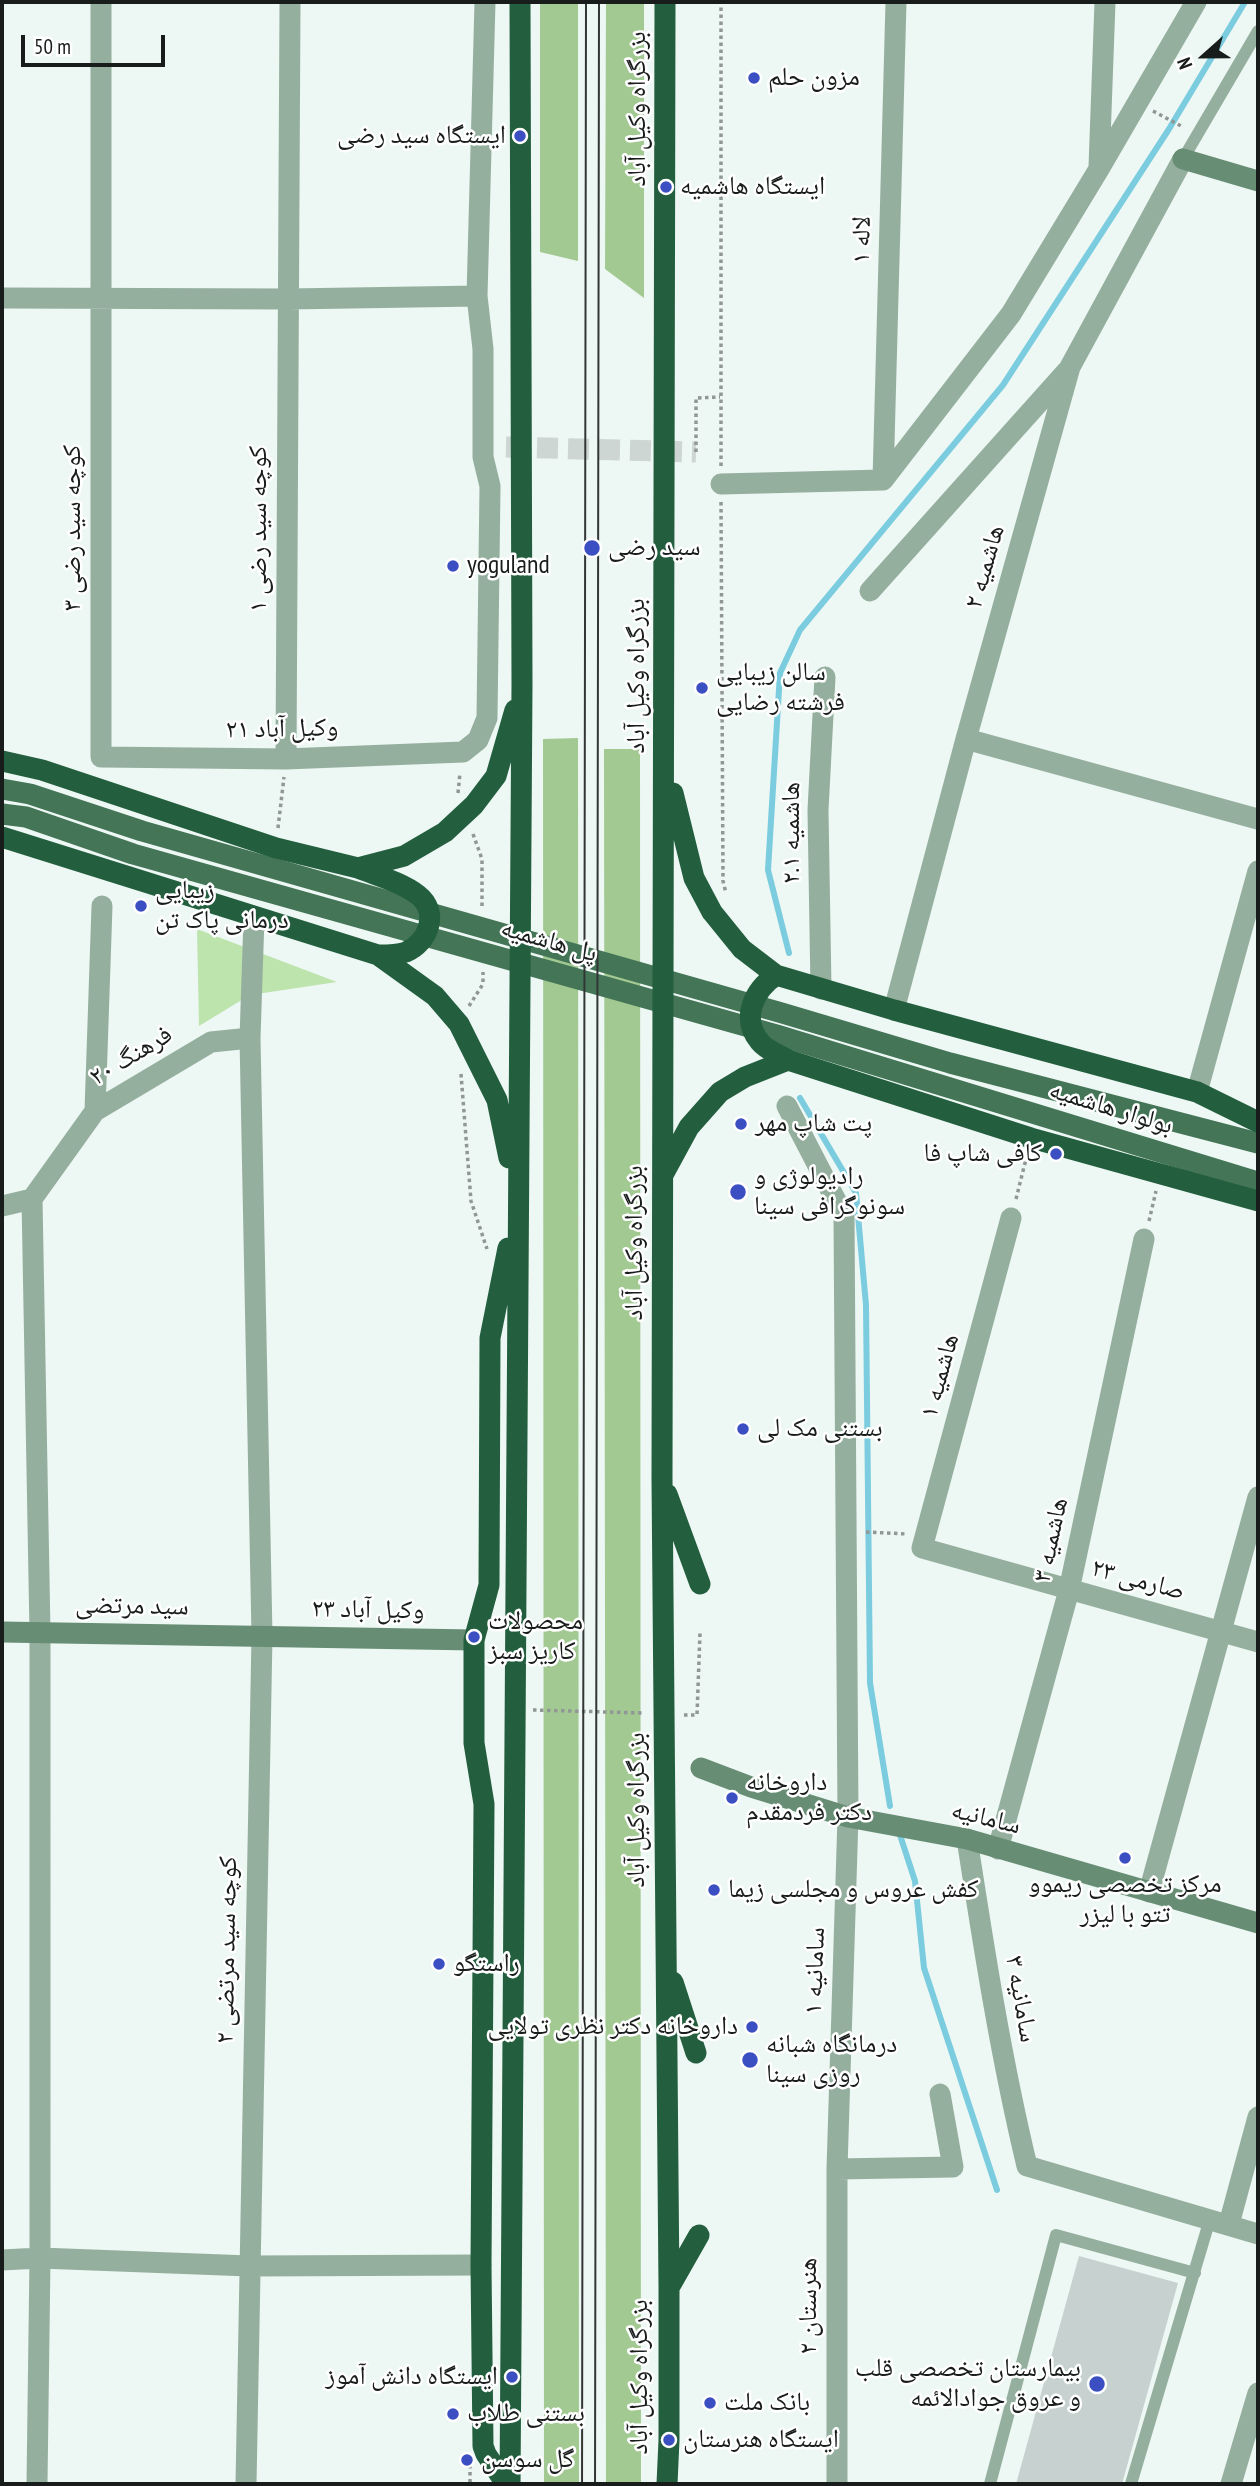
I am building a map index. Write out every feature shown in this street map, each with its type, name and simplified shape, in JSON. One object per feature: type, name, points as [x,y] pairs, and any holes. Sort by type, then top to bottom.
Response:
[{"type":"highway","points":[[508,2484],[522,684],[520,2]]},
{"type":"highway","name":"بزرگراه وکیل آباد","points":[[666,2],[662,1479],[669,2440],[667,2484]]},
{"type":"highway","points":[[358,868],[404,856],[445,832],[474,805],[496,775],[522,684]]},
{"type":"highway","points":[[665,759],[694,878],[712,912],[742,949],[776,975],[894,1010],[1197,1092],[1258,1122]]},
{"type":"highway","points":[[2,761],[43,770],[276,848],[358,868],[395,882],[421,897],[430,915],[429,929],[418,946],[403,953],[378,955]]},
{"type":"highway","points":[[2,837],[378,955],[435,996],[459,1024],[497,1100],[518,1199],[490,1338],[489,1585],[474,1640],[474,1743],[484,1804],[481,2264],[483,2446],[489,2461],[508,2484]]},
{"type":"highway","points":[[776,975],[763,984],[754,998],[750,1014],[753,1030],[761,1044],[788,1060],[1031,1138],[1258,1201]]},
{"type":"highway","points":[[663,1175],[689,1127],[720,1092],[745,1077],[788,1060]]},
{"type":"highway","points":[[662,1479],[700,1584]]},
{"type":"highway","points":[[666,1960],[696,2053]]},
{"type":"highway","points":[[668,2288],[699,2235]]},
{"type":"main road","name":"پل هاشمیه","points":[[2,789],[30,794],[142,831],[950,1063]]},
{"type":"main road","name":"پل هاشمیه","points":[[2,814],[26,817],[133,854],[751,1027],[948,1087]]},
{"type":"main road","name":"بولوار هاشمیه","points":[[950,1063],[1258,1143]]},
{"type":"main road","name":"بولوار هاشمیه","points":[[948,1087],[1258,1182]]},
{"type":"street","name":"کوچه سید رضی ۳","points":[[101,757],[102,2]]},
{"type":"street","name":"کوچه سید رضی ۱","points":[[286,759],[290,2]]},
{"type":"street","points":[[463,752],[478,740],[487,718],[490,486],[483,457],[483,349],[477,296],[485,2]]},
{"type":"street","name":"لاله ۱","points":[[883,480],[896,2]]},
{"type":"street","points":[[1099,169],[1105,2]]},
{"type":"street","points":[[721,484],[883,480],[1011,314],[1196,2]]},
{"type":"street","points":[[1183,159],[1258,181]]},
{"type":"street","name":"هاشمیه ۲","points":[[894,1010],[966,739],[1070,367],[1183,159]]},
{"type":"street","points":[[2,298],[288,299],[477,296]]},
{"type":"street","points":[[870,592],[1070,367]]},
{"type":"street","name":"هاشمیه ۲.۱","points":[[821,989],[818,810],[825,677]]},
{"type":"street","points":[[966,739],[1258,819]]},
{"type":"street","name":"۲۱ وکیل آباد","points":[[101,757],[286,759],[463,752]]},
{"type":"street","points":[[1197,1092],[1258,871]]},
{"type":"street","points":[[96,1111],[102,906]]},
{"type":"street","name":"کوچه سید مرتضی ۲","points":[[246,2484],[262,1636],[250,1038],[254,918]]},
{"type":"street","name":"فرهنگ ۲۰","points":[[32,1199],[96,1111],[211,1042],[250,1038]]},
{"type":"street","name":"سامانیه ۱","points":[[787,1106],[844,1216],[848,1818],[837,2169]]},
{"type":"street","points":[[2,1206],[32,1199],[40,1632],[40,2258],[37,2484]]},
{"type":"street","name":"هاشمیه ۱","points":[[924,1542],[1011,1218]]},
{"type":"street","name":"هاشمیه ۳","points":[[998,1849],[1069,1590],[1144,1239]]},
{"type":"street","points":[[1149,1892],[1258,1497]]},
{"type":"street","name":"صارمی ۲۳","points":[[924,1542],[1069,1590],[1258,1642]]},
{"type":"street","name":"سید مرتضی","points":[[2,1632],[262,1636]]},
{"type":"street","name":"۲۳ وکیل آباد","points":[[262,1636],[474,1640]]},
{"type":"street","name":"سامانیه","points":[[701,1768],[848,1818],[967,1839],[1258,1923]]},
{"type":"street","name":"سامانیه ۳","points":[[967,1839],[991,1994],[1027,2166],[1220,2221]]},
{"type":"street","points":[[837,2169],[953,2167],[940,2094]]},
{"type":"street","points":[[1258,2117],[1220,2221],[1258,2234]]},
{"type":"street","name":"هنرستان ۲","points":[[837,2169],[837,2484]]},
{"type":"street","points":[[2,2260],[40,2258],[249,2266],[481,2264]]},
{"type":"street","points":[[1231,2484],[1258,2393]]},
{"type":"lane","points":[[1183,159],[1258,31]]},
{"type":"lane","points":[[1131,2484],[1195,2273],[1220,2221]]},
{"type":"lane","points":[[990,2484],[1056,2235],[1195,2273]]},
{"type":"path","points":[[1152,110],[1185,128]]},
{"type":"path","points":[[696,452],[696,398],[721,397]]},
{"type":"path","points":[[463,752],[457,790],[460,818],[472,832],[482,859],[482,914]]},
{"type":"path","points":[[276,848],[286,759]]},
{"type":"path","points":[[459,1024],[483,984],[482,970]]},
{"type":"path","points":[[460,1064],[471,1201],[487,1251]]},
{"type":"path","points":[[1011,1218],[1031,1138]]},
{"type":"path","points":[[1144,1239],[1160,1175]]},
{"type":"path","points":[[846,1531],[924,1542]]},
{"type":"path","points":[[684,1714],[697,1715],[700,1633]]},
{"type":"path","points":[[531,1710],[656,1714]]},
{"type":"path","points":[[470,2457],[470,2484]]},
{"type":"green space","points":[[540,2],[578,2],[578,261],[540,252]]},
{"type":"green space","points":[[606,2],[644,2],[644,298],[605,269]]},
{"type":"green space","points":[[578,738],[579,2484],[544,2484],[543,739]]},
{"type":"green space","points":[[604,749],[640,749],[641,2484],[606,2484]]},
{"type":"green space","points":[[197,929],[337,982],[250,995],[199,1026]]},
{"type":"building","name":"بیمارستان تخصصی قلب و عروق جوادالائمه","points":[[1079,2256],[1178,2283],[1122,2484],[1016,2484]]},
{"type":"waterway","points":[[789,953],[768,870],[780,673],[800,630],[1003,385],[1169,129],[1245,2]]},
{"type":"waterway","points":[[800,1098],[856,1193],[866,1305],[870,1683],[890,1806]]},
{"type":"waterway","points":[[899,1832],[915,1881],[924,1968],[997,2190]]},
{"type":"tunnel","points":[[506,447],[696,452]]},
{"type":"tram line","points":[[582,2484],[586,2]]},
{"type":"tram line","points":[[595,2484],[599,2]]},
{"type":"place","name":"مزون حلم","points":[[754,78]]},
{"type":"place","name":"ایستگاه سید رضی","points":[[520,136]]},
{"type":"place","name":"ایستگاه هاشمیه","points":[[666,187]]},
{"type":"place","name":"سید رضی","points":[[592,548]]},
{"type":"place","name":"yoguland","points":[[453,566]]},
{"type":"place","name":"سالن زیبایی فرشته رضایی","points":[[702,688]]},
{"type":"place","name":"زیبایی درمانی پاک تن","points":[[141,906]]},
{"type":"place","name":"پت شاپ مهر","points":[[741,1124]]},
{"type":"place","name":"کافی شاپ فا","points":[[1056,1154]]},
{"type":"place","name":"رادیولوژی و سونوگرافی سینا","points":[[738,1192]]},
{"type":"place","name":"بستنی مک لی","points":[[743,1429]]},
{"type":"place","name":"محصولات کاریز سبز","points":[[474,1637]]},
{"type":"place","name":"داروخانه دكتر فردمقدم","points":[[732,1798]]},
{"type":"place","name":"مرکز تخصصی ریموو تتو با لیزر","points":[[1125,1858]]},
{"type":"place","name":"کفش عروس و مجلسی زیما","points":[[714,1890]]},
{"type":"place","name":"راستگو","points":[[439,1964]]},
{"type":"place","name":"داروخانه دکتر نظری تولایی","points":[[752,2027]]},
{"type":"place","name":"درمانگاه شبانه روزی سینا","points":[[750,2060]]},
{"type":"place","name":"ایستگاه دانش آموز","points":[[512,2377]]},
{"type":"place","name":"بیمارستان تخصصی قلب و عروق جوادالائمه","points":[[1097,2384]]},
{"type":"place","name":"بانک ملت","points":[[710,2403]]},
{"type":"place","name":"بستنی طلاب","points":[[453,2414]]},
{"type":"place","name":"ایستگاه هنرستان","points":[[669,2440]]},
{"type":"place","name":"گل سوسن","points":[[467,2460]]}]
